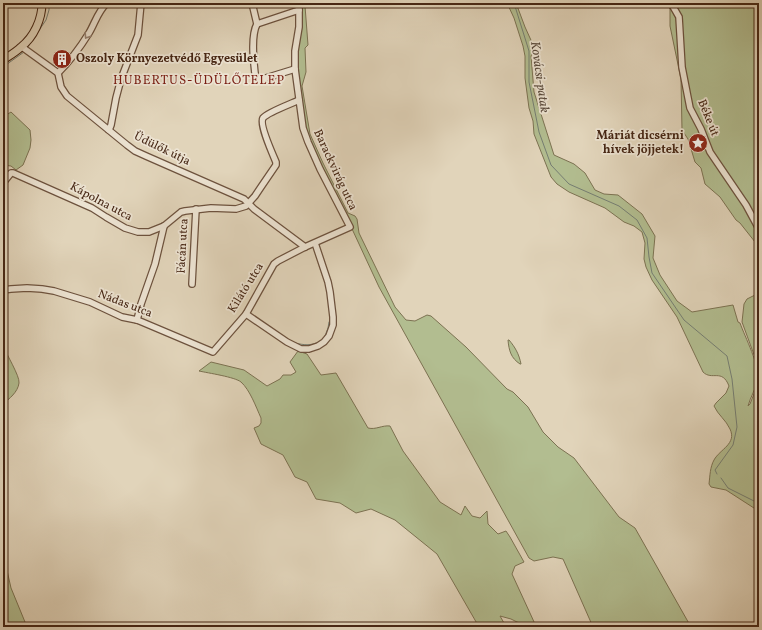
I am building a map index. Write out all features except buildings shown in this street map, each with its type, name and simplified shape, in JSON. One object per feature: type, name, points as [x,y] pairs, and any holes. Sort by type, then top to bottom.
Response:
[{"type":"main road","points":[[3,60],[25,49],[30,37],[38,25],[41,16],[42,3]]},
{"type":"street","points":[[25,49],[58,73],[86,38],[98,14],[107,3]]},
{"type":"street","points":[[108,130],[111,125],[121,79],[138,35],[141,3]]},
{"type":"street","points":[[252,3],[258,24]]},
{"type":"street","name":"Barackvirág utca","points":[[299,3],[299,27],[295,52],[295,69],[303,128],[320,169],[350,227]]},
{"type":"street","name":"Béke út","points":[[671,3],[679,16],[682,67],[690,108],[701,129],[710,152],[746,205],[759,229]]},
{"type":"street","points":[[295,69],[256,81],[254,69],[254,37],[255,28],[258,24],[299,10]]},
{"type":"street","name":"Üdülők útja","points":[[58,73],[61,87],[66,96],[135,151],[244,199],[254,209],[305,247]]},
{"type":"street","points":[[249,204],[276,165],[263,128],[262,119],[266,115],[299,100]]},
{"type":"street","name":"Kápolna utca","points":[[3,183],[11,173],[13,173],[92,208],[117,224],[138,232],[149,232],[164,226],[181,212],[196,209],[240,208],[249,204]]},
{"type":"street","name":"Fácán utca","points":[[192,284],[196,209]]},
{"type":"street","points":[[137,320],[155,264],[164,226]]},
{"type":"street","name":"Kilátó utca","points":[[212,352],[246,314],[274,264],[287,255],[350,227]]},
{"type":"street","points":[[246,314],[272,333],[301,349],[309,349],[324,342],[329,336],[333,325],[328,282],[315,242]]},
{"type":"street","name":"Nádas utca","points":[[3,290],[27,288],[54,291],[90,302],[122,317],[137,320],[212,352]]},
{"type":"green space","points":[[507,3],[516,3],[535,49],[531,56],[534,92],[554,155],[574,164],[585,173],[595,190],[604,194],[618,195],[642,214],[655,236],[653,258],[660,275],[677,301],[692,312],[733,305],[738,322],[740,323],[757,367],[758,380],[748,406],[759,381],[759,513],[757,510],[726,490],[711,487],[709,484],[714,460],[727,446],[731,439],[732,434],[730,429],[714,406],[726,393],[729,386],[723,377],[706,374],[703,372],[677,317],[652,280],[646,267],[644,259],[645,243],[642,232],[634,226],[624,222],[605,208],[569,192],[557,184],[551,177],[534,134],[525,78],[525,56],[523,46],[514,18]]},
{"type":"green space","points":[[667,3],[759,3],[759,247],[736,220],[720,197],[705,184],[701,168],[695,162],[688,139],[682,130],[681,79],[670,26],[670,9]]},
{"type":"green space","points":[[305,6],[308,45],[305,48],[306,72],[302,86],[310,134],[348,213],[355,216],[357,219],[359,233],[395,307],[406,320],[415,321],[427,315],[431,316],[466,347],[507,389],[513,392],[528,407],[543,432],[558,447],[574,458],[619,517],[635,528],[691,627],[593,627],[563,559],[553,557],[534,561],[529,558],[379,287],[311,146],[306,129],[296,61],[300,7]]},
{"type":"green space","points":[[11,112],[30,130],[31,140],[30,148],[23,165],[16,170],[11,166],[3,165],[3,117]]},
{"type":"green space","points":[[759,293],[759,372],[758,364],[742,322],[744,304],[747,299]]},
{"type":"green space","points":[[508,340],[516,351],[521,364],[513,357]]},
{"type":"green space","points":[[3,345],[17,375],[19,383],[15,392],[3,404]]},
{"type":"green space","points":[[298,351],[307,354],[321,375],[336,373],[368,428],[390,426],[403,451],[440,502],[461,515],[465,506],[472,516],[480,518],[487,511],[488,524],[498,534],[506,531],[524,562],[515,566],[512,574],[535,627],[527,627],[511,619],[500,616],[505,627],[479,627],[437,554],[395,520],[371,509],[356,513],[340,503],[316,499],[307,482],[295,477],[283,455],[261,444],[254,428],[259,426],[261,423],[261,418],[244,385],[233,378],[199,371],[211,362],[244,370],[267,386],[280,379],[283,375],[291,375],[296,372],[290,362]]},
{"type":"green space","points":[[3,558],[11,588],[25,622],[24,626],[22,627],[3,627]]},
{"type":"waterway","points":[[27,48],[46,20],[49,10],[49,3]]},
{"type":"waterway","name":"Kovácsi-patak","points":[[514,3],[529,51],[529,82],[539,132],[551,165],[569,184],[619,206],[637,220],[647,238],[652,273],[684,320],[727,356],[732,379],[737,427],[733,445],[715,470],[717,474]]},
{"type":"waterway","points":[[3,67],[24,52]]},
{"type":"waterway","points":[[325,336],[329,322]]},
{"type":"waterway","points":[[295,343],[307,345],[319,342]]},
{"type":"waterway","name":"Kovácsi-patak","points":[[721,478],[728,488],[758,503],[759,505]]},
{"type":"place","name":"Oszoly Környezetvédő Egyesület","points":[[62,59]]},
{"type":"place","name":"Máriát dicsérni hívek jöjjetek!","points":[[698,143]]},
{"type":"district","name":"HUBERTUS-ÜDÜLŐTELEP","points":[[199,81]]}]
